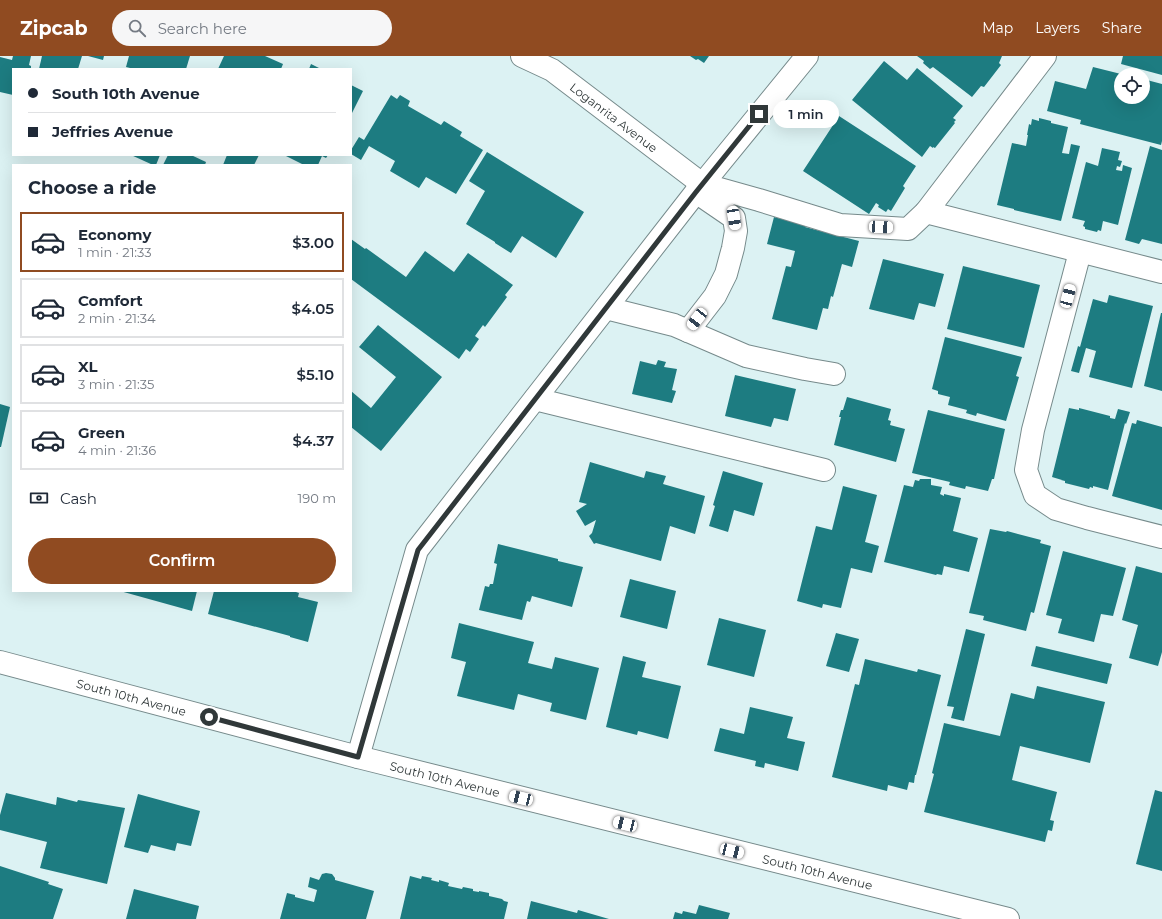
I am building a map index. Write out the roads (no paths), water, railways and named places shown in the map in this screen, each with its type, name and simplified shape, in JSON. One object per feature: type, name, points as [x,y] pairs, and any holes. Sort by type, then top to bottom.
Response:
[{"type":"street","name":"Loganrita Avenue","points":[[522,56],[552,70],[734,218],[736,231],[734,248],[726,274],[715,296],[688,331]]},
{"type":"street","points":[[358,757],[418,550],[699,188],[807,56]]},
{"type":"street","points":[[699,188],[759,200],[840,225],[908,229],[926,212],[1045,56]]},
{"type":"street","points":[[926,212],[1162,272]]},
{"type":"street","points":[[1080,252],[1033,430],[1026,470],[1035,495],[1056,509],[1162,537]]},
{"type":"street","points":[[606,308],[674,325],[746,356],[834,374]]},
{"type":"street","points":[[535,399],[824,470]]},
{"type":"street","name":"South 10th Avenue","points":[[0,662],[358,757],[1008,919]]}]
